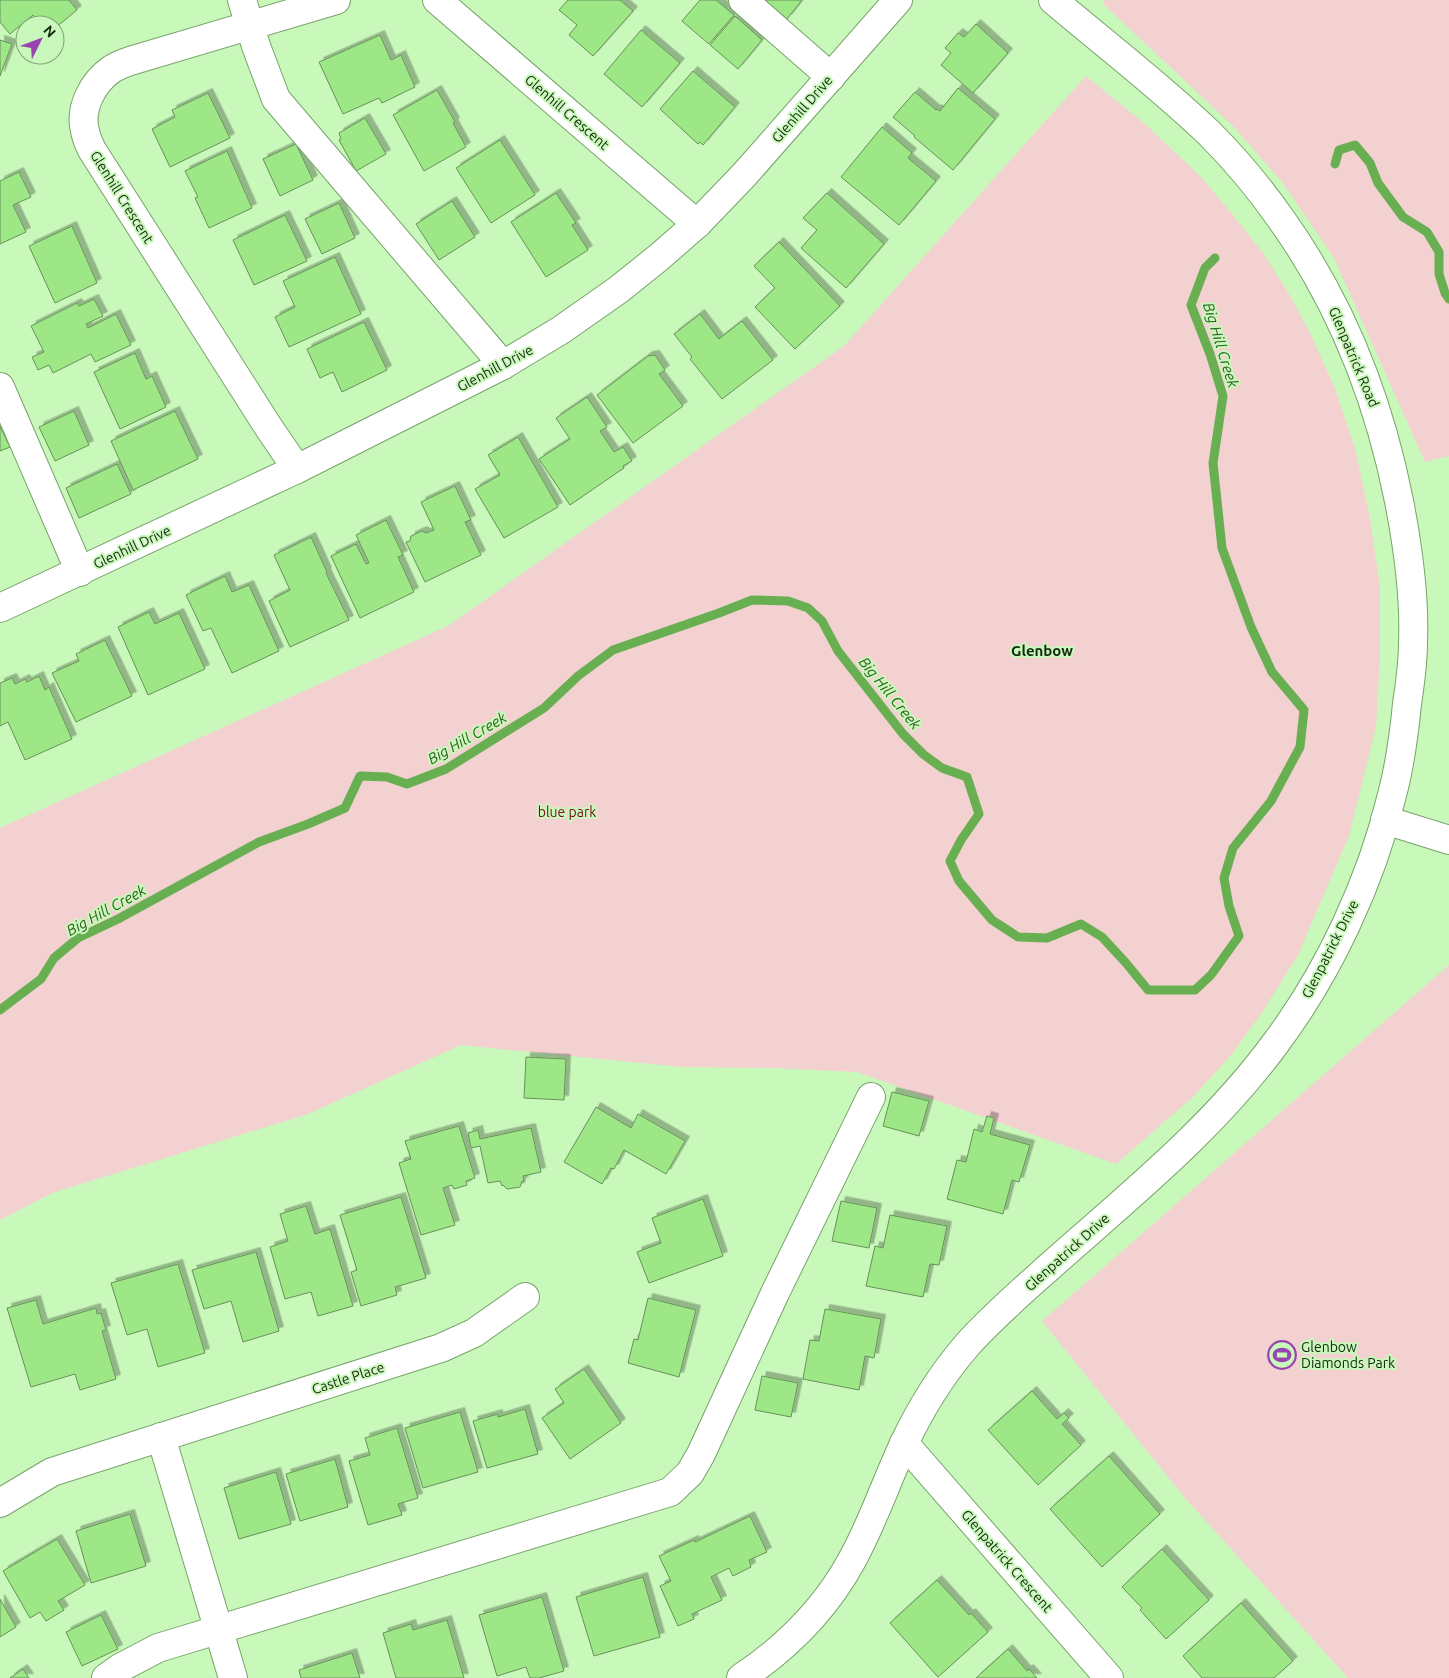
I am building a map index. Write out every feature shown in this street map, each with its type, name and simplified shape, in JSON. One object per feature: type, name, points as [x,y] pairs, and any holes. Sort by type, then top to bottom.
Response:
[{"type":"street","name":"Glenhill Crescent","points":[[297,469],[92,150],[84,130],[84,111],[89,95],[98,82],[112,69],[130,61],[246,12],[336,0]]},
{"type":"street","name":"Glenhill Crescent","points":[[437,0],[697,224]]},
{"type":"street","points":[[743,0],[831,77]]},
{"type":"street","name":"Glenhill Drive","points":[[0,608],[297,469],[504,365],[561,330],[618,290],[697,224],[746,174],[898,0]]},
{"type":"street","name":"Glenpatrick Road","points":[[1053,0],[1181,108],[1211,135],[1234,160],[1279,215],[1303,252],[1333,305],[1359,362],[1372,395],[1395,482],[1406,535],[1413,608],[1413,650],[1405,725],[1396,776],[1385,820]]},
{"type":"street","points":[[246,12],[276,99],[504,365]]},
{"type":"street","points":[[0,387],[80,572]]},
{"type":"street","points":[[1385,820],[1449,840]]},
{"type":"street","name":"Glenpatrick Drive","points":[[741,1678],[783,1647],[832,1593],[851,1563],[867,1531],[904,1443],[925,1403],[966,1346],[1006,1306],[1212,1120],[1244,1084],[1276,1043],[1312,987],[1346,924],[1369,870],[1385,820]]},
{"type":"street","points":[[106,1678],[120,1668],[158,1648],[670,1492],[690,1473],[701,1454],[775,1292],[871,1097]]},
{"type":"street","name":"Castle Place","points":[[0,1503],[52,1472],[440,1348],[474,1333],[524,1297]]},
{"type":"street","points":[[161,1437],[233,1678]]},
{"type":"street","name":"Glenpatrick Crescent","points":[[904,1443],[1110,1678]]},
{"type":"green space","points":[[1105,0],[1449,0],[1449,456],[1425,462],[1334,258],[1282,182],[1232,125],[1102,3]]},
{"type":"green space","name":"blue park","points":[[1086,76],[1145,124],[1201,177],[1263,253],[1288,292],[1311,335],[1334,386],[1356,452],[1370,518],[1380,588],[1380,657],[1376,726],[1349,836],[1298,955],[1263,1011],[1231,1055],[1193,1097],[1116,1164],[857,1072],[774,1068],[682,1067],[461,1045],[308,1114],[52,1193],[0,1220],[0,828],[448,626],[844,346]]},
{"type":"green space","name":"Glenbow Diamonds Park","points":[[1449,965],[1449,1678],[1348,1678],[1185,1498],[1042,1321]]},
{"type":"building","points":[[0,0],[69,0],[77,10],[65,20],[65,15],[15,15],[15,30],[10,34],[0,22]]},
{"type":"building","points":[[568,0],[620,0],[633,11],[593,56],[569,35],[577,25],[559,10]]},
{"type":"building","points":[[700,0],[716,0],[734,15],[709,44],[682,21]]},
{"type":"building","points":[[764,0],[802,0],[787,19]]},
{"type":"building","points":[[735,16],[762,40],[738,69],[710,45]]},
{"type":"building","points":[[976,24],[1008,53],[973,93],[941,65],[951,53],[945,48],[958,33],[964,37]]},
{"type":"building","points":[[641,30],[680,63],[642,107],[604,74]]},
{"type":"building","points":[[380,35],[391,60],[401,55],[415,87],[382,103],[379,98],[343,114],[319,62]]},
{"type":"building","points":[[0,40],[12,44],[0,76]]},
{"type":"building","points":[[693,71],[735,107],[703,145],[700,142],[698,144],[660,109]]},
{"type":"building","points":[[958,88],[995,119],[953,170],[893,117],[915,92],[936,110],[940,111]]},
{"type":"building","points":[[437,90],[455,122],[453,123],[466,147],[424,171],[393,115]]},
{"type":"building","points":[[208,93],[230,138],[170,167],[152,129],[175,117],[172,110]]},
{"type":"building","points":[[365,118],[386,154],[356,171],[339,140],[341,139],[339,133]]},
{"type":"building","points":[[882,127],[912,153],[908,158],[936,181],[899,225],[841,177]]},
{"type":"building","points":[[500,140],[535,195],[491,223],[456,168]]},
{"type":"building","points":[[296,144],[313,180],[280,196],[263,159]]},
{"type":"building","points":[[227,151],[252,208],[209,228],[195,198],[198,197],[185,171]]},
{"type":"building","points":[[19,172],[31,197],[13,205],[26,232],[0,244],[0,181]]},
{"type":"building","points":[[556,193],[576,223],[572,225],[588,250],[546,277],[511,222]]},
{"type":"building","points":[[827,193],[884,244],[846,288],[801,248],[817,230],[803,218]]},
{"type":"building","points":[[452,201],[475,237],[439,260],[416,224]]},
{"type":"building","points":[[339,203],[355,238],[322,254],[305,219]]},
{"type":"building","points":[[285,215],[307,261],[254,285],[233,240]]},
{"type":"building","points":[[72,226],[97,283],[55,303],[29,246]]},
{"type":"building","points":[[779,242],[840,306],[795,349],[755,307],[775,288],[754,266]]},
{"type":"building","points":[[335,257],[361,314],[289,347],[275,317],[295,307],[283,281]]},
{"type":"building","points":[[94,299],[103,316],[86,324],[88,328],[116,314],[131,345],[95,362],[91,354],[53,373],[49,365],[38,370],[32,357],[44,352],[31,326],[77,303],[79,306]]},
{"type":"building","points":[[700,314],[719,339],[742,321],[773,360],[722,399],[690,359],[692,357],[674,334]]},
{"type":"building","points":[[364,322],[387,370],[342,392],[333,372],[320,378],[307,349]]},
{"type":"building","points":[[135,353],[146,379],[152,376],[166,407],[120,429],[94,372]]},
{"type":"building","points":[[655,355],[665,370],[659,374],[683,406],[633,443],[597,395],[648,356]]},
{"type":"building","points":[[587,397],[607,427],[600,431],[614,452],[623,447],[632,461],[570,505],[539,459],[570,439],[556,418]]},
{"type":"building","points":[[74,411],[89,445],[55,461],[39,427]]},
{"type":"building","points":[[175,411],[198,459],[133,490],[111,441]]},
{"type":"building","points":[[0,426],[10,447],[0,451]]},
{"type":"building","points":[[518,437],[558,507],[504,538],[475,489],[500,475],[488,455]]},
{"type":"building","points":[[117,464],[131,494],[79,518],[66,488]]},
{"type":"building","points":[[455,486],[471,520],[465,522],[481,555],[425,582],[406,542],[410,541],[411,536],[422,531],[426,533],[434,530],[421,502]]},
{"type":"building","points":[[386,520],[403,555],[398,557],[414,592],[360,618],[331,556],[356,544],[366,564],[369,563],[356,535]]},
{"type":"building","points":[[311,537],[349,620],[290,647],[269,601],[290,590],[274,555]]},
{"type":"building","points":[[225,576],[232,592],[249,585],[279,651],[232,673],[211,628],[203,631],[186,595]]},
{"type":"building","points":[[149,612],[155,624],[179,613],[205,669],[148,695],[118,627]]},
{"type":"building","points":[[105,640],[132,696],[76,722],[52,673],[79,661],[76,654]]},
{"type":"building","points":[[39,676],[45,690],[49,687],[72,739],[25,760],[8,722],[0,726],[0,683],[12,678],[15,684],[25,679],[27,682]]},
{"type":"building","points":[[526,1057],[566,1059],[564,1100],[524,1098]]},
{"type":"building","points":[[892,1092],[929,1101],[919,1136],[883,1126]]},
{"type":"building","points":[[596,1107],[631,1128],[638,1114],[685,1141],[666,1174],[624,1150],[614,1169],[611,1168],[602,1184],[564,1162]]},
{"type":"building","points":[[987,1116],[994,1118],[990,1134],[1030,1145],[1019,1182],[1012,1180],[1003,1214],[947,1199],[957,1160],[966,1162],[974,1129],[982,1132]]},
{"type":"building","points":[[459,1126],[475,1178],[466,1181],[467,1185],[454,1189],[452,1185],[443,1188],[455,1225],[421,1235],[399,1163],[411,1159],[405,1141]]},
{"type":"building","points":[[531,1128],[541,1172],[523,1176],[524,1181],[522,1181],[520,1187],[507,1189],[502,1186],[500,1181],[488,1183],[480,1146],[471,1148],[468,1133],[478,1130],[480,1139]]},
{"type":"building","points":[[401,1197],[426,1278],[395,1287],[397,1295],[361,1306],[351,1272],[357,1270],[340,1215]]},
{"type":"building","points":[[703,1199],[723,1256],[649,1283],[637,1252],[661,1243],[652,1218]]},
{"type":"building","points":[[841,1201],[877,1208],[869,1248],[832,1241]]},
{"type":"building","points":[[306,1206],[315,1234],[330,1229],[353,1306],[318,1316],[311,1292],[285,1299],[270,1247],[288,1241],[280,1214]]},
{"type":"building","points":[[890,1215],[947,1226],[939,1265],[930,1264],[923,1297],[866,1286],[875,1246],[883,1248]]},
{"type":"building","points":[[256,1252],[279,1331],[243,1342],[231,1301],[204,1309],[192,1270]]},
{"type":"building","points":[[178,1264],[205,1353],[158,1367],[147,1329],[127,1335],[111,1283]]},
{"type":"building","points":[[648,1298],[696,1310],[679,1377],[628,1363],[634,1339],[638,1340]]},
{"type":"building","points":[[36,1300],[43,1324],[96,1308],[97,1314],[101,1313],[106,1330],[102,1331],[116,1379],[80,1390],[75,1374],[31,1387],[7,1308]]},
{"type":"building","points":[[825,1309],[881,1319],[874,1358],[865,1356],[859,1390],[803,1379],[810,1340],[819,1341]]},
{"type":"building","points":[[584,1369],[621,1423],[570,1459],[542,1418],[564,1403],[555,1389]]},
{"type":"building","points":[[762,1376],[798,1383],[791,1417],[755,1410]]},
{"type":"building","points":[[1032,1391],[1057,1419],[1064,1413],[1069,1418],[1062,1424],[1081,1445],[1038,1485],[988,1430]]},
{"type":"building","points":[[525,1409],[538,1454],[487,1468],[473,1421],[498,1414],[498,1417]]},
{"type":"building","points":[[460,1412],[478,1472],[423,1488],[405,1428]]},
{"type":"building","points":[[397,1428],[418,1498],[398,1504],[402,1515],[368,1525],[349,1461],[370,1455],[365,1438]]},
{"type":"building","points":[[1109,1456],[1160,1514],[1102,1567],[1050,1509]]},
{"type":"building","points":[[335,1459],[348,1507],[300,1521],[286,1474]]},
{"type":"building","points":[[276,1472],[291,1524],[239,1539],[224,1488]]},
{"type":"building","points":[[130,1514],[146,1566],[91,1583],[76,1531]]},
{"type":"building","points":[[750,1516],[767,1552],[749,1560],[751,1567],[733,1576],[729,1568],[711,1577],[722,1600],[692,1614],[694,1619],[678,1626],[660,1586],[671,1581],[659,1556],[694,1540],[695,1542]]},
{"type":"building","points":[[57,1539],[85,1585],[58,1601],[64,1610],[46,1621],[40,1612],[30,1618],[3,1571]]},
{"type":"building","points":[[1162,1549],[1209,1600],[1166,1639],[1140,1610],[1142,1608],[1122,1587]]},
{"type":"building","points":[[643,1577],[660,1637],[594,1656],[576,1597]]},
{"type":"building","points":[[937,1580],[969,1615],[971,1613],[988,1632],[938,1677],[890,1623]]},
{"type":"building","points":[[542,1597],[564,1671],[539,1678],[530,1678],[526,1667],[497,1676],[479,1615]]},
{"type":"building","points":[[0,1599],[16,1627],[0,1637]]},
{"type":"building","points":[[1241,1603],[1293,1661],[1274,1678],[1202,1678],[1183,1656]]},
{"type":"building","points":[[101,1615],[118,1649],[82,1666],[66,1632]]},
{"type":"building","points":[[447,1620],[464,1678],[396,1678],[383,1633],[411,1624],[413,1630]]},
{"type":"building","points":[[1008,1649],[1027,1671],[1029,1669],[1037,1678],[976,1678]]},
{"type":"building","points":[[352,1653],[360,1678],[301,1678],[299,1670]]},
{"type":"building","points":[[23,1669],[29,1678],[10,1678]]},
{"type":"waterway","name":"Big Hill Creek","points":[[1335,164],[1339,150],[1355,145],[1370,163],[1378,183],[1403,217],[1427,232],[1439,252],[1439,274],[1449,299]]},
{"type":"waterway","name":"Big Hill Creek","points":[[0,1010],[41,979],[54,958],[78,938],[118,919],[259,842],[345,808],[360,776],[387,777],[407,784],[446,769],[544,708],[578,676],[613,650],[752,600],[788,601],[808,608],[822,621],[838,651],[903,734],[923,754],[942,768],[967,777],[979,814],[961,840],[950,861],[959,881],[992,920],[1018,937],[1047,938],[1081,924],[1102,937],[1148,990],[1195,990],[1211,975],[1239,936],[1229,906],[1224,878],[1233,848],[1271,801],[1300,747],[1304,710],[1272,672],[1251,627],[1222,548],[1213,463],[1223,396],[1210,354],[1191,305],[1205,268],[1215,258]]},
{"type":"place","name":"Glenbow Diamonds Park","points":[[1282,1355]]},
{"type":"district","name":"Glenbow","points":[[1042,650]]}]
